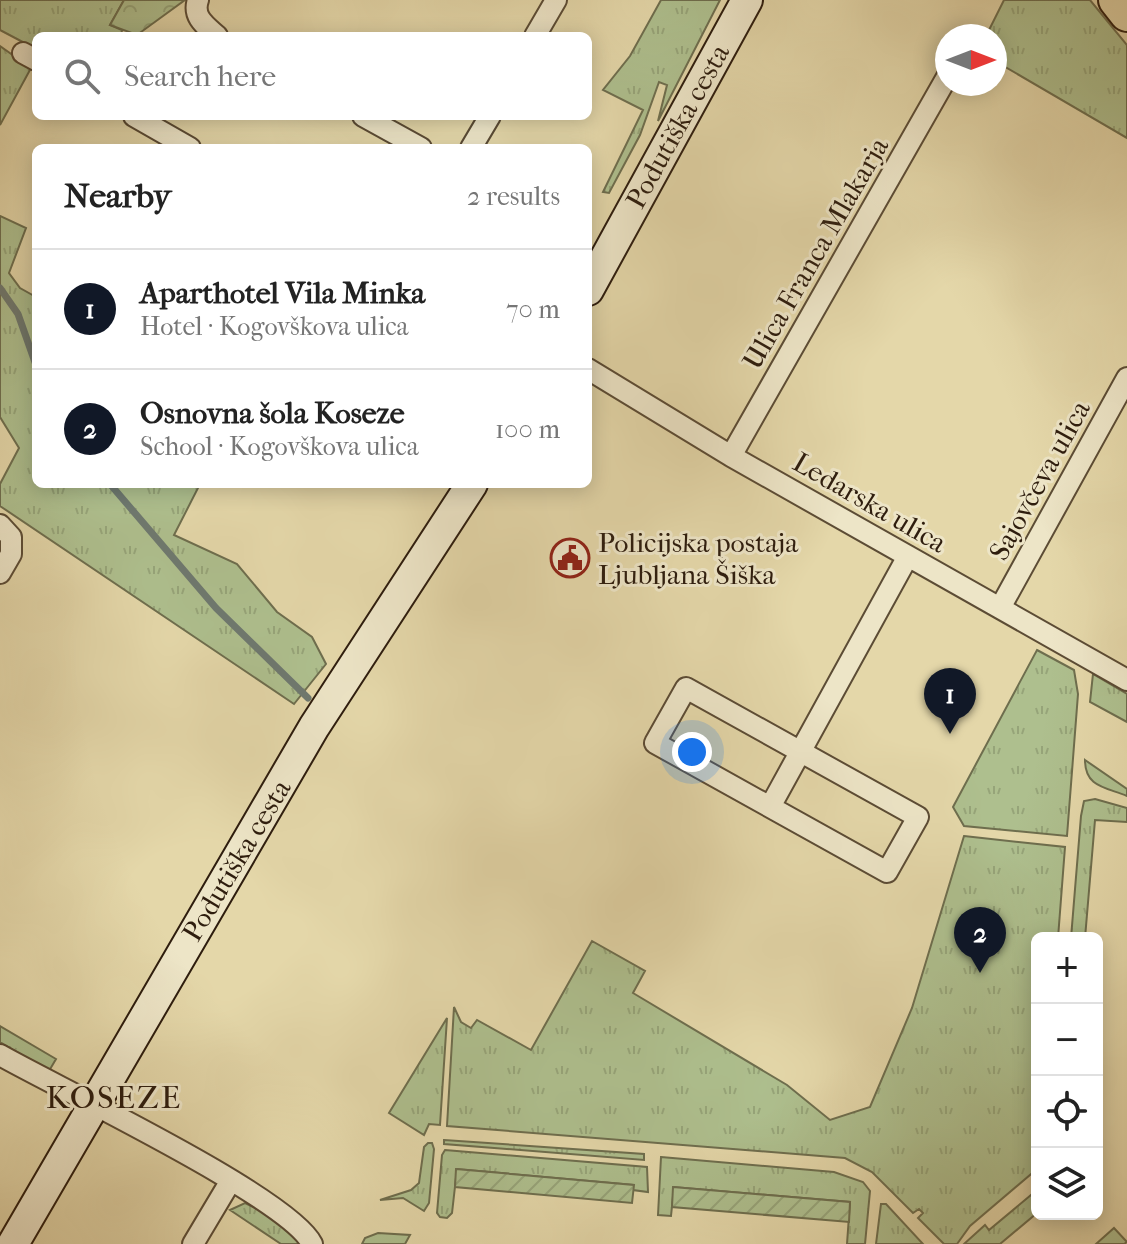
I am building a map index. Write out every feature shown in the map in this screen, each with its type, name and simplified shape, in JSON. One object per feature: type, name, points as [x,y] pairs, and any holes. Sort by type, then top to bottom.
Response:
[{"type":"highway","points":[[1116,0],[1127,14]]},
{"type":"main road","name":"Podutiška cesta","points":[[592,283],[745,1]]},
{"type":"main road","name":"Podutiška cesta","points":[[13,1244],[307,739],[469,488]]},
{"type":"street","points":[[198,0],[197,13],[202,23],[212,32]]},
{"type":"street","points":[[537,32],[556,0]]},
{"type":"street","name":"Ulica Franca Mlakarja","points":[[731,456],[936,96]]},
{"type":"street","points":[[141,120],[183,144]]},
{"type":"street","points":[[370,120],[414,144]]},
{"type":"street","points":[[473,144],[488,120]]},
{"type":"street","name":"Ledarska ulica","points":[[592,371],[731,456],[1127,680]]},
{"type":"street","name":"Sajovčeva ulica","points":[[1000,608],[1127,378]]},
{"type":"street","points":[[0,525],[11,537],[11,554],[0,573]]},
{"type":"street","points":[[770,807],[908,556]]},
{"type":"street","points":[[686,688],[800,752],[918,817],[887,872],[655,743],[686,688]]},
{"type":"street","points":[[0,1055],[230,1182],[301,1228],[312,1244]]},
{"type":"street","points":[[193,1244],[230,1182]]},
{"type":"green space","points":[[0,0],[124,0],[110,25],[122,32],[32,32],[32,47],[0,30]]},
{"type":"green space","points":[[124,0],[185,0],[141,32],[129,32],[110,25]]},
{"type":"green space","points":[[661,0],[720,0],[658,121],[667,85],[659,82],[640,135],[609,193],[603,192],[643,110],[603,90],[630,56]]},
{"type":"green space","points":[[1004,0],[1090,0],[1127,45],[1127,138],[1007,68],[1007,24],[992,24]]},
{"type":"green space","points":[[0,46],[31,68],[0,125]]},
{"type":"green space","points":[[0,216],[26,228],[9,273],[20,288],[32,295],[32,488],[198,488],[174,535],[237,564],[277,612],[312,637],[326,664],[294,704],[0,506],[0,484],[19,448],[0,417]]},
{"type":"green space","points":[[1037,650],[1074,670],[1078,694],[1067,836],[964,826],[953,807]]},
{"type":"green space","points":[[1093,674],[1127,694],[1127,722],[1090,702]]},
{"type":"green space","points":[[1085,760],[1127,789],[1127,796],[1092,781]]},
{"type":"green space","points":[[1095,799],[1127,808],[1127,822],[1095,820],[1086,932],[1071,932],[1081,816],[1084,801]]},
{"type":"green space","points":[[964,836],[1065,847],[1058,932],[1031,932],[1031,1174],[970,1226],[957,1244],[944,1244],[918,1218],[923,1213],[919,1209],[913,1213],[872,1172],[845,1158],[447,1126],[454,1007],[461,1022],[471,1028],[477,1020],[531,1050],[592,941],[645,971],[633,993],[787,1085],[830,1120],[870,1107],[912,1008]]},
{"type":"green space","points":[[447,1018],[440,1125],[429,1124],[424,1135],[389,1113]]},
{"type":"green space","points":[[0,1026],[56,1059],[49,1071],[0,1042]]},
{"type":"green space","points":[[444,1140],[644,1154],[644,1160],[444,1144]]},
{"type":"green space","points":[[432,1143],[434,1149],[429,1203],[424,1211],[403,1198],[380,1200],[411,1190],[419,1183],[424,1147]]},
{"type":"green space","points":[[445,1150],[647,1167],[648,1192],[633,1190],[633,1185],[457,1169],[452,1213],[447,1218],[440,1217],[437,1213]]},
{"type":"green space","points":[[661,1157],[834,1172],[863,1182],[870,1191],[865,1244],[847,1244],[850,1202],[674,1187],[671,1216],[658,1215]]},
{"type":"green space","points":[[456,1169],[634,1185],[632,1203],[455,1187]]},
{"type":"green space","points":[[673,1187],[850,1202],[849,1222],[672,1207]]},
{"type":"green space","points":[[1031,1195],[1031,1218],[1000,1244],[964,1244],[985,1225],[989,1230]]},
{"type":"green space","points":[[245,1203],[283,1222],[302,1244],[281,1244],[230,1210]]},
{"type":"green space","points":[[881,1204],[886,1204],[923,1244],[876,1244]]},
{"type":"green space","points":[[1114,1228],[1127,1242],[1096,1244]]},
{"type":"green space","points":[[378,1233],[410,1235],[405,1244],[362,1244],[365,1238]]},
{"type":"waterway","points":[[0,288],[18,314],[32,354]]},
{"type":"waterway","points":[[113,488],[216,608],[308,698]]},
{"type":"place","name":"Policijska postaja Ljubljana Šiška","points":[[570,558]]},
{"type":"place","name":"Aparthotel Vila Minka","points":[[950,734]]},
{"type":"place","name":"Osnovna šola Koseze","points":[[980,973]]},
{"type":"district","name":"KOSEZE","points":[[114,1097]]}]
